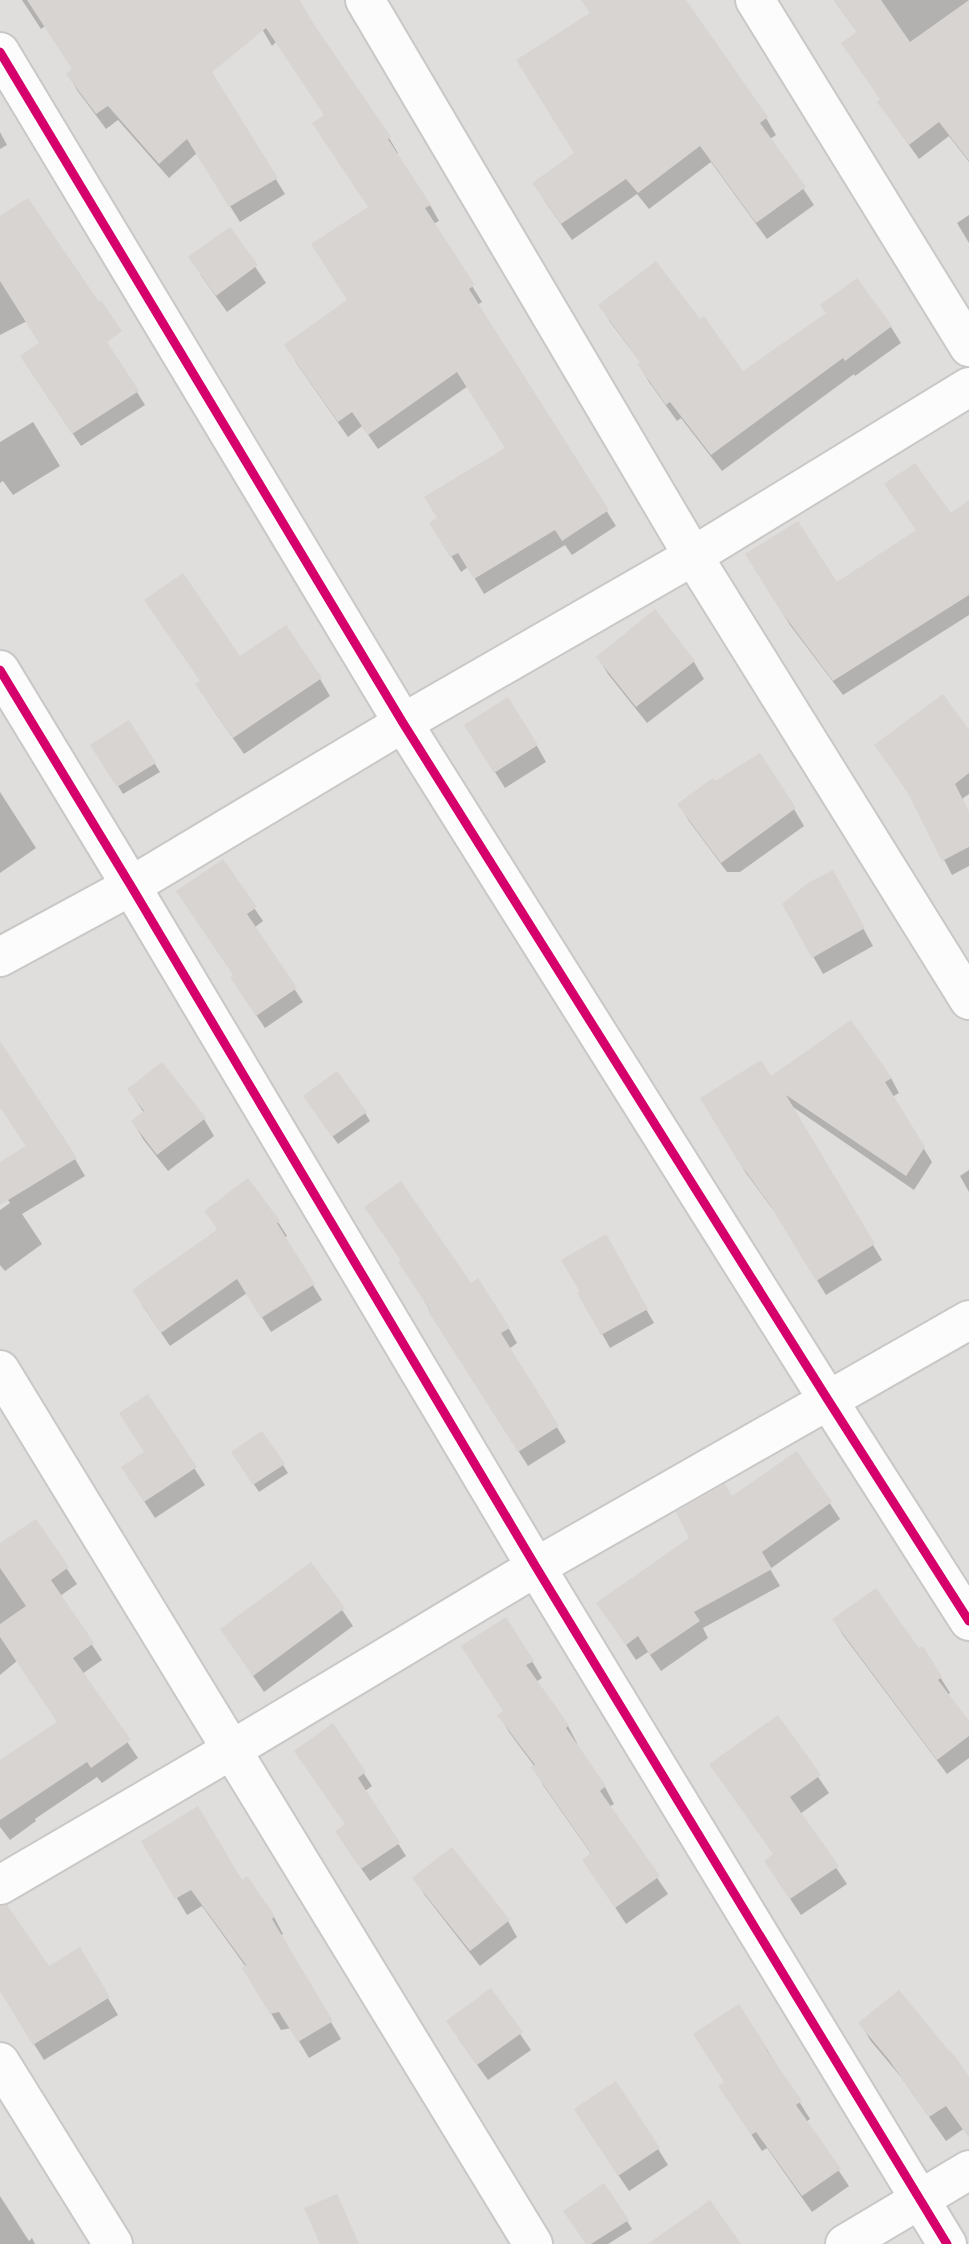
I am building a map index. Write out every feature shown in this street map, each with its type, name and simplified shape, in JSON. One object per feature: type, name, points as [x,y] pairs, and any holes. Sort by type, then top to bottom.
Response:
[{"type":"street","points":[[365,0],[694,556],[969,1000]]},
{"type":"street","points":[[755,0],[969,347]]},
{"type":"street","points":[[0,52],[403,723],[969,1621]]},
{"type":"street","points":[[0,957],[131,886],[403,723],[694,556],[969,387]]},
{"type":"street","points":[[0,670],[536,1567],[947,2244]]},
{"type":"street","points":[[0,1885],[536,1567],[969,1320]]},
{"type":"street","points":[[0,1370],[533,2244]]},
{"type":"street","points":[[0,2063],[113,2244]]},
{"type":"street","points":[[845,2244],[969,2170]]},
{"type":"shaded area","points":[[0,0],[969,0],[969,2244],[0,2244]]},
{"type":"building","points":[[27,0],[301,0],[313,23],[391,137],[388,139],[431,205],[425,208],[475,285],[469,289],[609,510],[562,541],[555,530],[474,579],[458,553],[450,557],[429,523],[437,518],[424,497],[505,448],[457,372],[368,435],[352,412],[338,422],[284,345],[347,300],[311,244],[368,207],[312,123],[324,115],[266,28],[212,72],[278,178],[229,207],[187,139],[159,164],[108,106],[96,114],[66,74],[72,69]]},
{"type":"building","points":[[581,0],[686,0],[768,117],[760,123],[806,187],[756,223],[700,146],[638,193],[626,179],[561,224],[532,183],[574,153],[516,60],[590,13]]},
{"type":"building","points":[[834,0],[881,0],[910,42],[969,0],[969,161],[939,122],[909,145],[877,102],[880,99],[841,43],[857,32]]},
{"type":"building","points":[[28,198],[122,331],[107,342],[139,391],[72,434],[20,356],[39,343],[0,281],[0,216]]},
{"type":"building","points":[[230,227],[258,265],[216,296],[188,257]]},
{"type":"building","points":[[656,261],[700,319],[704,316],[743,371],[826,313],[820,305],[857,278],[892,326],[845,361],[843,358],[711,455],[670,402],[666,405],[637,364],[640,362],[598,305]]},
{"type":"building","points":[[915,463],[951,513],[969,500],[969,595],[833,681],[780,610],[745,554],[798,521],[837,582],[916,530],[884,484]]},
{"type":"building","points":[[183,573],[240,656],[286,625],[322,678],[233,738],[195,684],[200,681],[144,600]]},
{"type":"building","points":[[655,609],[695,661],[636,707],[596,657]]},
{"type":"building","points":[[943,694],[969,730],[969,773],[955,784],[969,812],[969,847],[942,861],[905,788],[874,745]]},
{"type":"building","points":[[508,697],[538,745],[494,773],[464,725]]},
{"type":"building","points":[[129,720],[156,763],[117,787],[90,745]]},
{"type":"building","points":[[760,753],[796,808],[721,863],[677,804],[713,778],[715,781]]},
{"type":"building","points":[[223,859],[257,907],[247,914],[297,988],[256,1016],[230,977],[233,975],[176,891]]},
{"type":"building","points":[[833,870],[865,928],[812,958],[782,904],[808,883]]},
{"type":"building","points":[[851,1020],[892,1078],[885,1082],[925,1147],[906,1176],[786,1095],[875,1244],[816,1281],[700,1098],[761,1060],[771,1076]]},
{"type":"building","points":[[0,1041],[77,1158],[0,1205],[0,1162],[26,1146],[0,1107]]},
{"type":"building","points":[[162,1062],[206,1118],[157,1155],[131,1121],[144,1111],[127,1089]]},
{"type":"building","points":[[337,1071],[367,1112],[332,1137],[303,1096]]},
{"type":"building","points":[[248,1178],[280,1221],[277,1223],[315,1284],[261,1318],[237,1279],[161,1333],[132,1290],[218,1229],[204,1211]]},
{"type":"building","points":[[401,1181],[471,1283],[478,1278],[510,1328],[501,1333],[559,1426],[518,1452],[398,1262],[401,1260],[364,1207]]},
{"type":"building","points":[[606,1234],[648,1309],[601,1335],[561,1260]]},
{"type":"building","points":[[148,1394],[197,1467],[144,1502],[121,1467],[144,1452],[119,1413]]},
{"type":"building","points":[[262,1431],[285,1464],[253,1485],[231,1452]]},
{"type":"building","points":[[797,1451],[832,1502],[762,1552],[772,1569],[694,1612],[700,1621],[650,1655],[638,1636],[626,1645],[596,1603],[689,1538],[676,1512],[725,1484],[732,1496]]},
{"type":"building","points":[[36,1519],[69,1567],[51,1580],[94,1643],[73,1658],[131,1740],[91,1768],[87,1762],[0,1820],[0,1760],[57,1722],[0,1637],[0,1624],[26,1606],[0,1568],[0,1543]]},
{"type":"building","points":[[311,1562],[345,1608],[253,1676],[220,1629]]},
{"type":"building","points":[[876,1588],[919,1648],[923,1646],[942,1677],[938,1680],[969,1721],[969,1736],[937,1760],[832,1619]]},
{"type":"building","points":[[506,1617],[534,1661],[526,1665],[569,1725],[566,1728],[606,1786],[600,1791],[660,1876],[615,1908],[582,1860],[591,1853],[531,1767],[535,1765],[497,1715],[503,1711],[461,1646]]},
{"type":"building","points":[[778,1715],[821,1775],[790,1797],[839,1866],[790,1899],[764,1861],[773,1854],[709,1764]]},
{"type":"building","points":[[333,1723],[366,1772],[358,1778],[400,1843],[361,1869],[335,1831],[345,1824],[294,1751]]},
{"type":"building","points":[[198,1806],[242,1880],[247,1876],[275,1916],[272,1919],[333,2021],[298,2042],[279,2012],[270,2014],[242,1968],[246,1965],[191,1890],[175,1899],[141,1841]]},
{"type":"building","points":[[452,1847],[510,1920],[470,1951],[412,1878]]},
{"type":"building","points":[[7,1905],[49,1966],[80,1947],[110,1997],[33,2045],[0,1991],[0,1907]]},
{"type":"building","points":[[491,1988],[523,2032],[477,2065],[446,2021]]},
{"type":"building","points":[[899,1990],[969,2076],[969,2138],[946,2106],[929,2117],[889,2060],[858,2023]]},
{"type":"building","points":[[739,2004],[802,2101],[796,2105],[841,2169],[802,2196],[756,2132],[751,2135],[718,2086],[724,2082],[693,2034]]},
{"type":"building","points":[[616,2081],[660,2148],[618,2176],[574,2109]]},
{"type":"building","points":[[604,2183],[629,2220],[591,2244],[586,2244],[563,2211]]},
{"type":"building","points":[[337,2194],[359,2244],[320,2244],[304,2208]]},
{"type":"building","points":[[710,2200],[741,2244],[648,2244]]},
{"type":"cycle path","points":[[0,52],[403,723],[969,1621]]},
{"type":"cycle path","points":[[0,670],[536,1567],[947,2244]]}]
